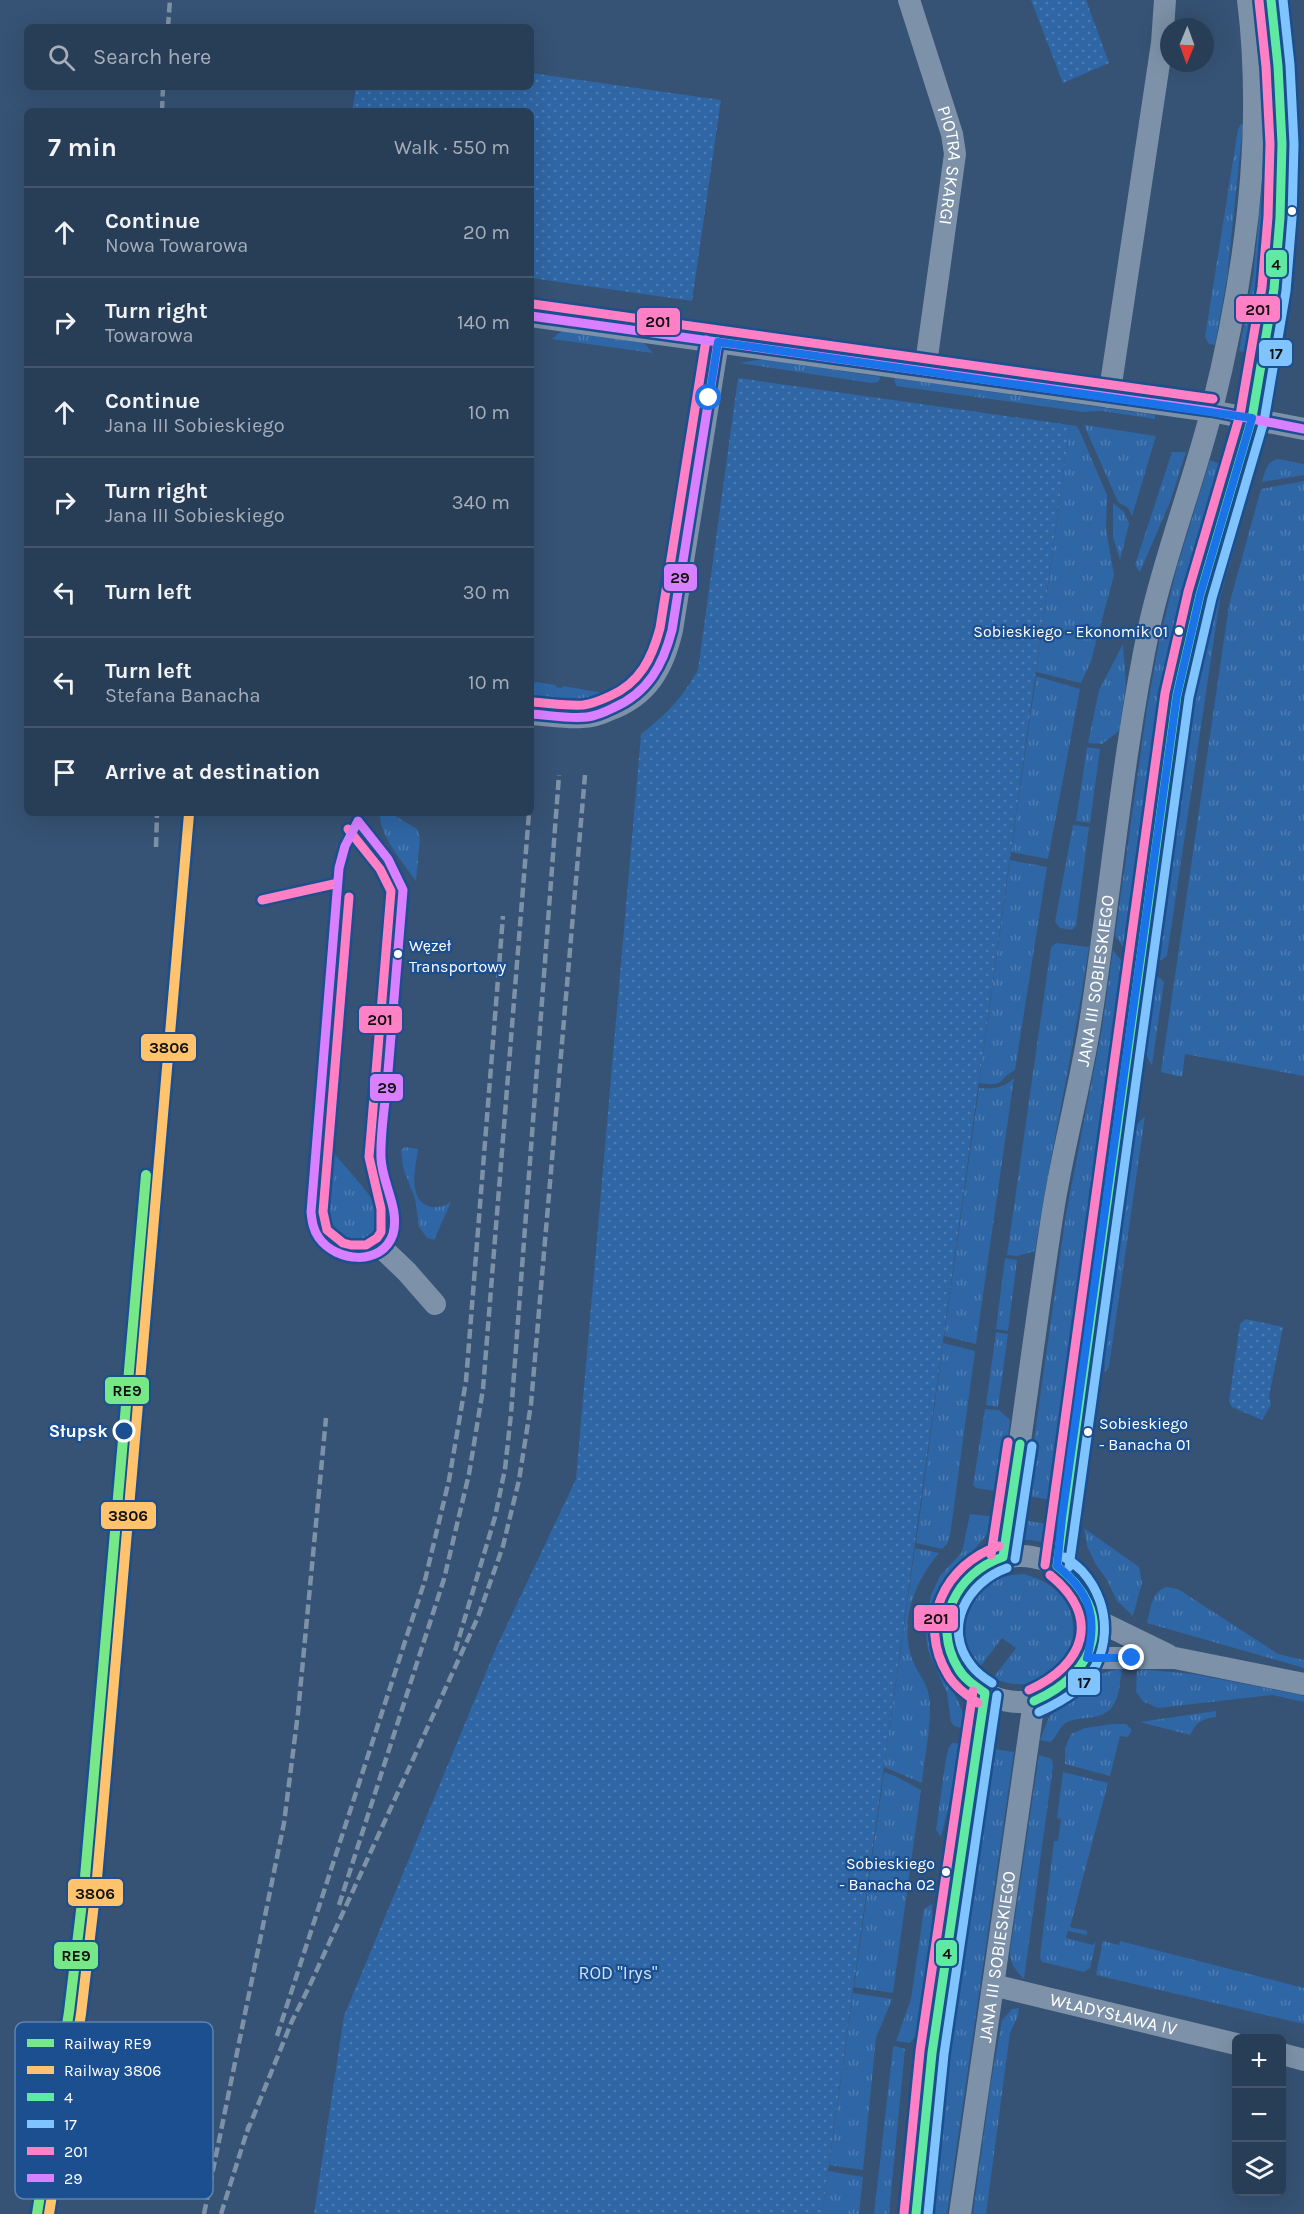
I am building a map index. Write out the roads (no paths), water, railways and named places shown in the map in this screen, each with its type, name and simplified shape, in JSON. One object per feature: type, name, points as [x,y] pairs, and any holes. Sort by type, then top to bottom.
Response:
[{"type":"street","name":"PIOTRA SKARGI","points":[[909,0],[952,134],[955,154],[925,371]]},
{"type":"street","points":[[1109,397],[1162,43],[1165,0]]},
{"type":"street","name":"JANA III SOBIESKIEGO","points":[[1003,1557],[1053,1208],[1090,1025],[1126,763],[1150,625],[1211,411],[1236,299],[1252,164],[1255,98],[1248,0]]},
{"type":"street","points":[[1057,1566],[1177,695],[1200,595],[1252,418],[1274,289],[1280,218],[1282,144],[1271,0]]},
{"type":"street","points":[[534,316],[1211,411],[1304,429]]},
{"type":"street","points":[[534,714],[584,717],[600,714],[638,695],[655,676],[672,630],[718,342]]},
{"type":"street","points":[[383,1249],[435,1304]]},
{"type":"street","points":[[1022,1555],[1040,1558],[1057,1566],[1074,1579],[1086,1597],[1092,1618],[1092,1638],[1087,1658],[1078,1673],[1066,1686],[1034,1701],[1009,1701],[985,1693],[970,1682],[957,1667],[949,1649],[946,1630],[957,1590],[977,1569],[1003,1557],[1022,1555]]},
{"type":"street","points":[[1092,1618],[1175,1658]]},
{"type":"street","points":[[1087,1658],[1175,1658],[1304,1684]]},
{"type":"street","points":[[916,2214],[932,2053],[985,1693]]},
{"type":"street","name":"JANA III SOBIESKIEGO","points":[[960,2214],[1034,1701]]},
{"type":"street","name":"WŁADYSŁAWA IV","points":[[993,1985],[1232,2043]]},
{"type":"street","points":[[1286,2055],[1304,2060]]},
{"type":"railway","points":[[168,24],[170,0]]},
{"type":"railway","points":[[162,108],[163,90]]},
{"type":"railway","points":[[455,1651],[495,1517],[505,1469],[559,775]]},
{"type":"railway","points":[[247,2132],[292,2021],[478,1617],[503,1546],[519,1480],[531,1404],[585,775]]},
{"type":"railway","points":[[156,847],[157,816]]},
{"type":"railway","points":[[339,1905],[444,1579],[469,1474],[483,1389],[529,816]]},
{"type":"railway","points":[[277,2036],[425,1580],[449,1480],[466,1381],[503,916]]},
{"type":"railway","points":[[213,2170],[284,1823],[298,1713],[326,1418]]},
{"type":"railway","points":[[221,2214],[249,2125]]},
{"type":"railway","points":[[204,2214],[207,2199]]},
{"type":"rail line","name":"3806","points":[[80,2022],[97,1878],[189,816]]},
{"type":"rail line","name":"RE9","points":[[67,2022],[85,1877],[146,1175]]},
{"type":"rail line","name":"RE9","points":[[37,2214],[39,2199]]},
{"type":"rail line","name":"3806","points":[[49,2214],[51,2199]]},
{"type":"place","name":"Sobieskiego - Ekonomik 01","points":[[1179,631]]},
{"type":"place","name":"Węzeł Transportowy","points":[[398,954]]},
{"type":"place","name":"Słupsk","points":[[124,1431]]},
{"type":"place","name":"Sobieskiego - Banacha 01","points":[[1088,1432]]},
{"type":"place","name":"Sobieskiego - Banacha 02","points":[[946,1872]]},
{"type":"park label","name":"ROD \"Irys\"","points":[[618,1973]]}]
